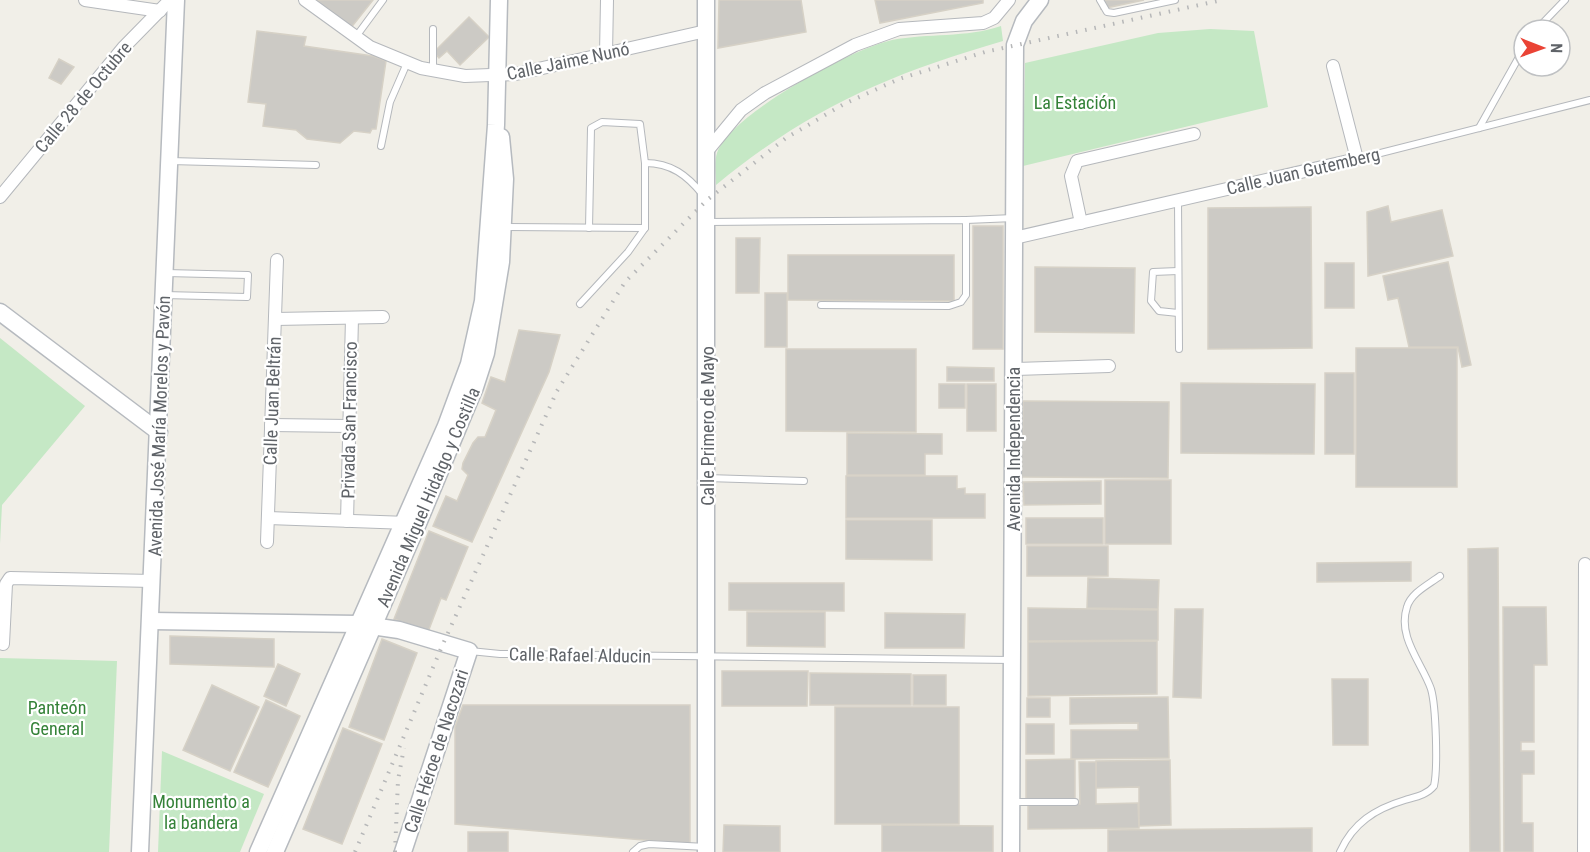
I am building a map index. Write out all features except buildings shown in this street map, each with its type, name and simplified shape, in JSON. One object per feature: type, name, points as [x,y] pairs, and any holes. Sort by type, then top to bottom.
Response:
[{"type":"main road","name":"Avenida José María Morelos y Pavón","points":[[140,852],[152,621],[176,0]]},
{"type":"main road","name":"Avenida Miguel Hidalgo y Costilla","points":[[258,852],[293,790],[366,625],[403,522],[460,390],[476,335],[486,271],[496,125],[499,0]]},
{"type":"main road","name":"Calle Primero de Mayo","points":[[706,0],[708,150],[706,850]]},
{"type":"main road","name":"Avenida Independencia","points":[[1011,852],[1015,45],[1024,21],[1040,0]]},
{"type":"main road","name":"Avenida Miguel Hidalgo y Costilla","points":[[403,522],[475,387],[486,353],[498,296],[503,227],[505,160],[496,125]]},
{"type":"main road","points":[[0,312],[159,432]]},
{"type":"main road","name":"Calle Rafael Alducin","points":[[152,621],[366,625],[399,630],[468,651]]},
{"type":"main road","name":"Calle Héroe de Nacozari","points":[[403,852],[468,651]]},
{"type":"main road","name":"Avenida Miguel Hidalgo y Costilla","points":[[275,852],[293,790]]},
{"type":"street","points":[[85,0],[160,11]]},
{"type":"street","name":"Calle 28 de Octubre","points":[[0,197],[123,48],[170,0]]},
{"type":"street","name":"Calle Jaime Nunó","points":[[305,0],[355,38],[407,63],[433,71],[498,76],[706,31]]},
{"type":"street","points":[[606,54],[607,0]]},
{"type":"street","points":[[708,150],[741,110],[794,76],[855,45],[899,29],[983,22],[994,18],[1005,9],[1010,0]]},
{"type":"street","points":[[1333,66],[1357,159]]},
{"type":"street","points":[[1081,223],[1071,176],[1077,161],[1194,134]]},
{"type":"street","name":"Calle Juan Gutemberg","points":[[1014,238],[1357,159]]},
{"type":"street","name":"Calle Juan Beltrán","points":[[267,542],[277,260]]},
{"type":"street","points":[[275,320],[383,317]]},
{"type":"street","name":"Privada San Francisco","points":[[347,521],[352,318]]},
{"type":"street","points":[[1014,369],[1109,366]]},
{"type":"street","points":[[271,425],[349,426]]},
{"type":"street","points":[[268,518],[403,522]]},
{"type":"street","points":[[1584,852],[1585,564]]},
{"type":"street","points":[[3,644],[8,579],[153,581]]},
{"type":"lane","points":[[355,38],[383,0]]},
{"type":"lane","points":[[1100,0],[1107,12],[1114,13],[1175,0]]},
{"type":"lane","points":[[1548,18],[1565,0]]},
{"type":"lane","points":[[433,29],[433,71]]},
{"type":"lane","points":[[381,146],[390,102],[407,63]]},
{"type":"lane","points":[[1479,128],[1512,69]]},
{"type":"lane","name":"Calle Juan Gutemberg","points":[[1357,159],[1590,100]]},
{"type":"lane","points":[[580,304],[628,252],[645,228],[645,163],[640,124],[630,122],[594,124],[590,134],[589,228]]},
{"type":"lane","points":[[170,160],[316,165]]},
{"type":"lane","points":[[645,163],[667,165],[678,170],[707,200]]},
{"type":"lane","points":[[1178,200],[1179,349]]},
{"type":"lane","points":[[707,222],[1014,218]]},
{"type":"lane","points":[[821,305],[949,306],[961,303],[966,295],[966,220]]},
{"type":"lane","points":[[503,227],[645,228]]},
{"type":"lane","points":[[1178,271],[1153,272],[1151,296],[1159,311],[1178,313]]},
{"type":"lane","points":[[164,295],[247,297],[248,275],[165,273]]},
{"type":"lane","points":[[707,478],[804,481]]},
{"type":"lane","points":[[1340,852],[1353,828],[1365,819],[1391,804],[1428,792],[1434,786],[1431,692],[1414,656],[1405,628],[1405,616],[1412,597],[1440,576]]},
{"type":"lane","name":"Calle Rafael Alducin","points":[[468,651],[500,654],[1012,660]]},
{"type":"lane","points":[[1011,802],[1075,802]]},
{"type":"lane","points":[[633,852],[640,846],[649,844],[706,850]]},
{"type":"green space","points":[[1001,26],[1003,41],[923,67],[851,97],[784,135],[716,185],[716,157],[727,137],[744,120],[768,102],[822,69],[892,40],[961,34]]},
{"type":"green space","name":"La Estación","points":[[1210,29],[1254,31],[1268,107],[1023,166],[1025,63],[1158,33]]},
{"type":"green space","points":[[0,338],[85,406],[2,505],[0,544]]},
{"type":"green space","name":"Panteón General","points":[[0,658],[117,661],[109,852],[0,852]]},
{"type":"green space","name":"Monumento a la bandera","points":[[162,751],[264,794],[240,852],[158,852]]},
{"type":"railway","points":[[355,852],[443,644],[557,391],[625,282],[707,200],[786,138],[844,104],[899,79],[985,52],[1222,0]]},
{"type":"railway","points":[[395,852],[398,780],[404,748]]}]
